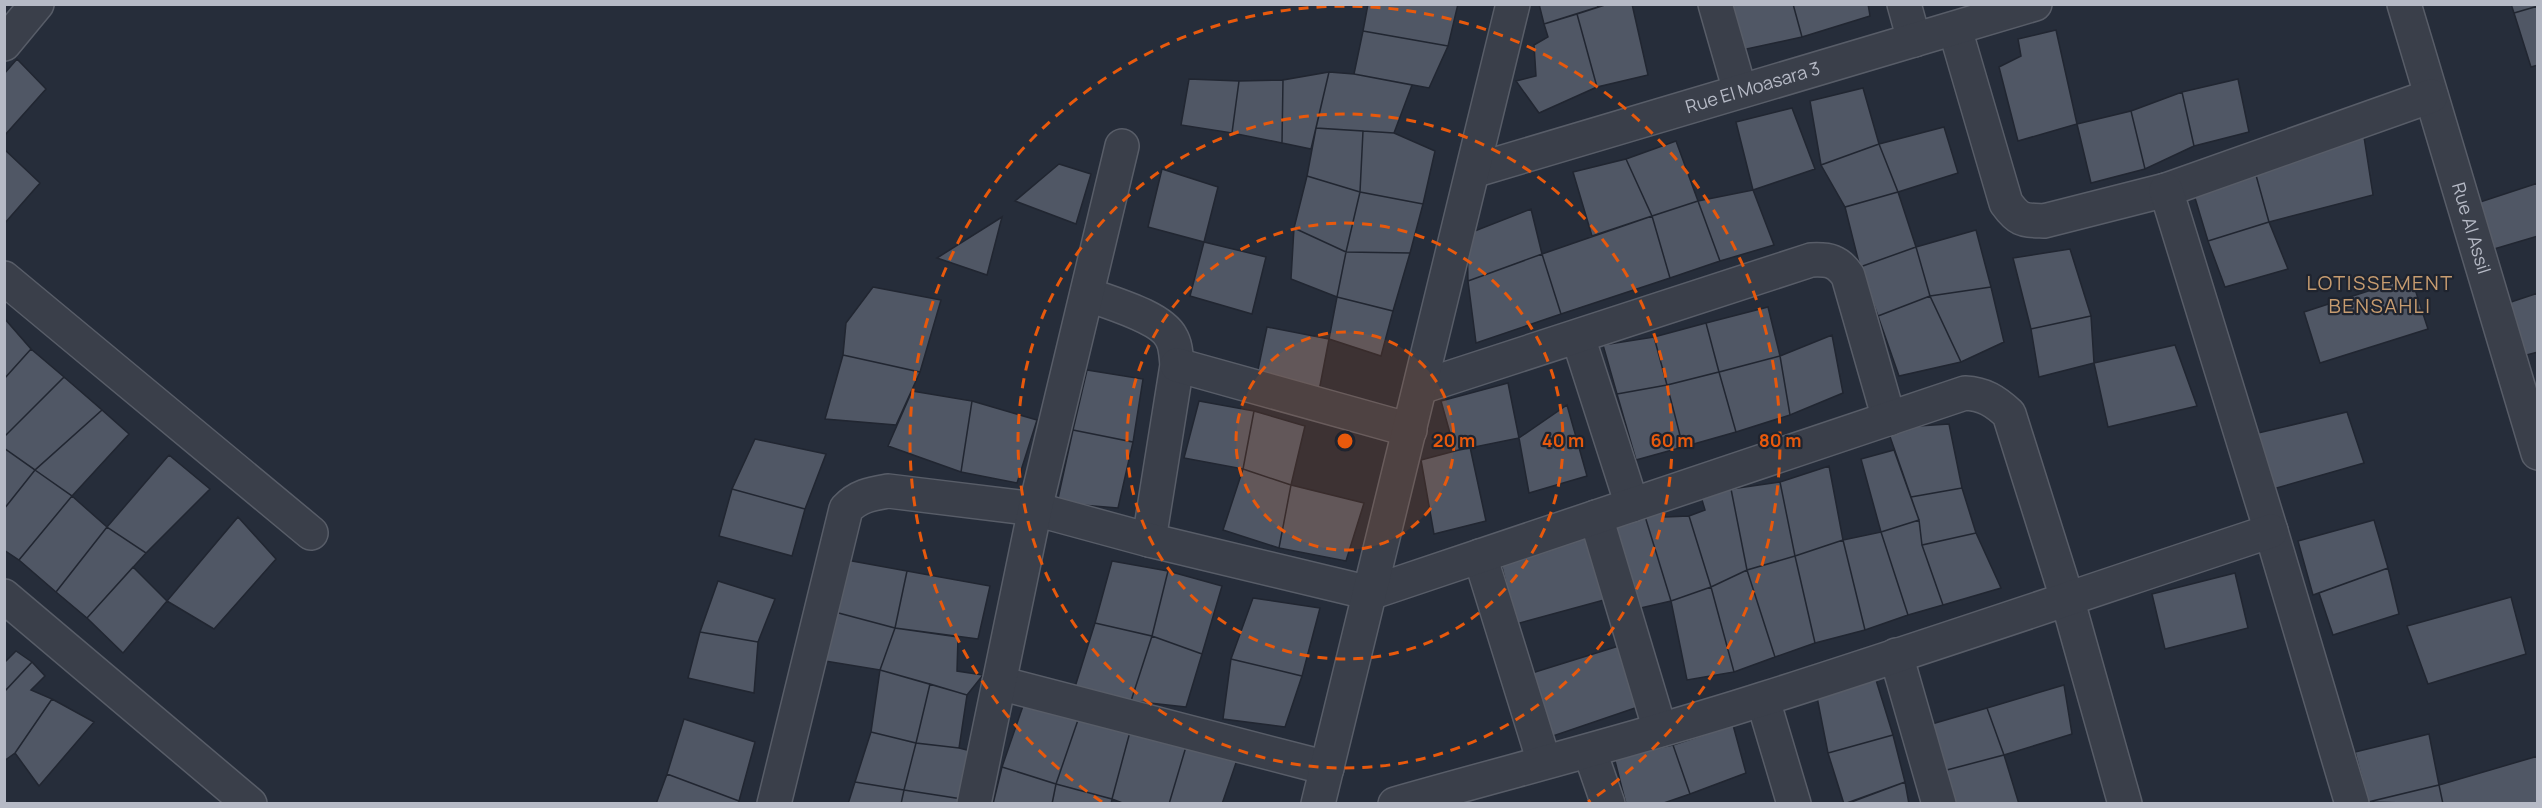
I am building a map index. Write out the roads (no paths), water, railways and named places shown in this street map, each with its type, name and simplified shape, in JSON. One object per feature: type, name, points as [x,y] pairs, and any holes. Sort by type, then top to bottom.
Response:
[{"type":"street","points":[[1318,804],[1513,4]]},
{"type":"street","points":[[1715,4],[1740,91]]},
{"type":"street","points":[[1904,4],[1914,40]]},
{"type":"street","name":"Rue El Moasara 3","points":[[1473,171],[2035,4]]},
{"type":"street","name":"Rue Al Assil","points":[[2404,4],[2538,453]]},
{"type":"street","points":[[4,44],[30,7]]},
{"type":"street","points":[[1955,29],[2007,203],[2015,216],[2024,220],[2044,221],[2166,190],[2431,96]]},
{"type":"street","points":[[974,804],[1035,509],[1122,146]]},
{"type":"street","points":[[2166,190],[2352,804]]},
{"type":"street","points":[[1421,387],[1811,260],[1827,259],[1840,264],[1848,276],[1889,418]]},
{"type":"street","points":[[4,278],[312,533]]},
{"type":"street","points":[[1087,294],[1162,324],[1172,338],[1177,365],[1149,540]]},
{"type":"street","points":[[1578,337],[1632,505]]},
{"type":"street","points":[[1177,365],[1410,430]]},
{"type":"street","points":[[774,804],[846,509],[854,501],[867,494],[888,491],[1035,509],[1149,540],[1370,593],[1965,393],[1980,394],[1996,403],[2008,414],[2067,598],[2125,804]]},
{"type":"street","points":[[1596,517],[1660,730]]},
{"type":"street","points":[[1395,804],[1544,762],[1590,752],[1762,700],[2271,531]]},
{"type":"street","points":[[1480,556],[1544,762]]},
{"type":"street","points":[[4,596],[250,804]]},
{"type":"street","points":[[1896,655],[1939,804]]},
{"type":"street","points":[[999,683],[1327,768]]},
{"type":"street","points":[[1762,700],[1794,804]]},
{"type":"street","points":[[1590,752],[1608,804]]},
{"type":"district","name":"LOTISSEMENT BENSAHLI","points":[[2380,294]]}]
